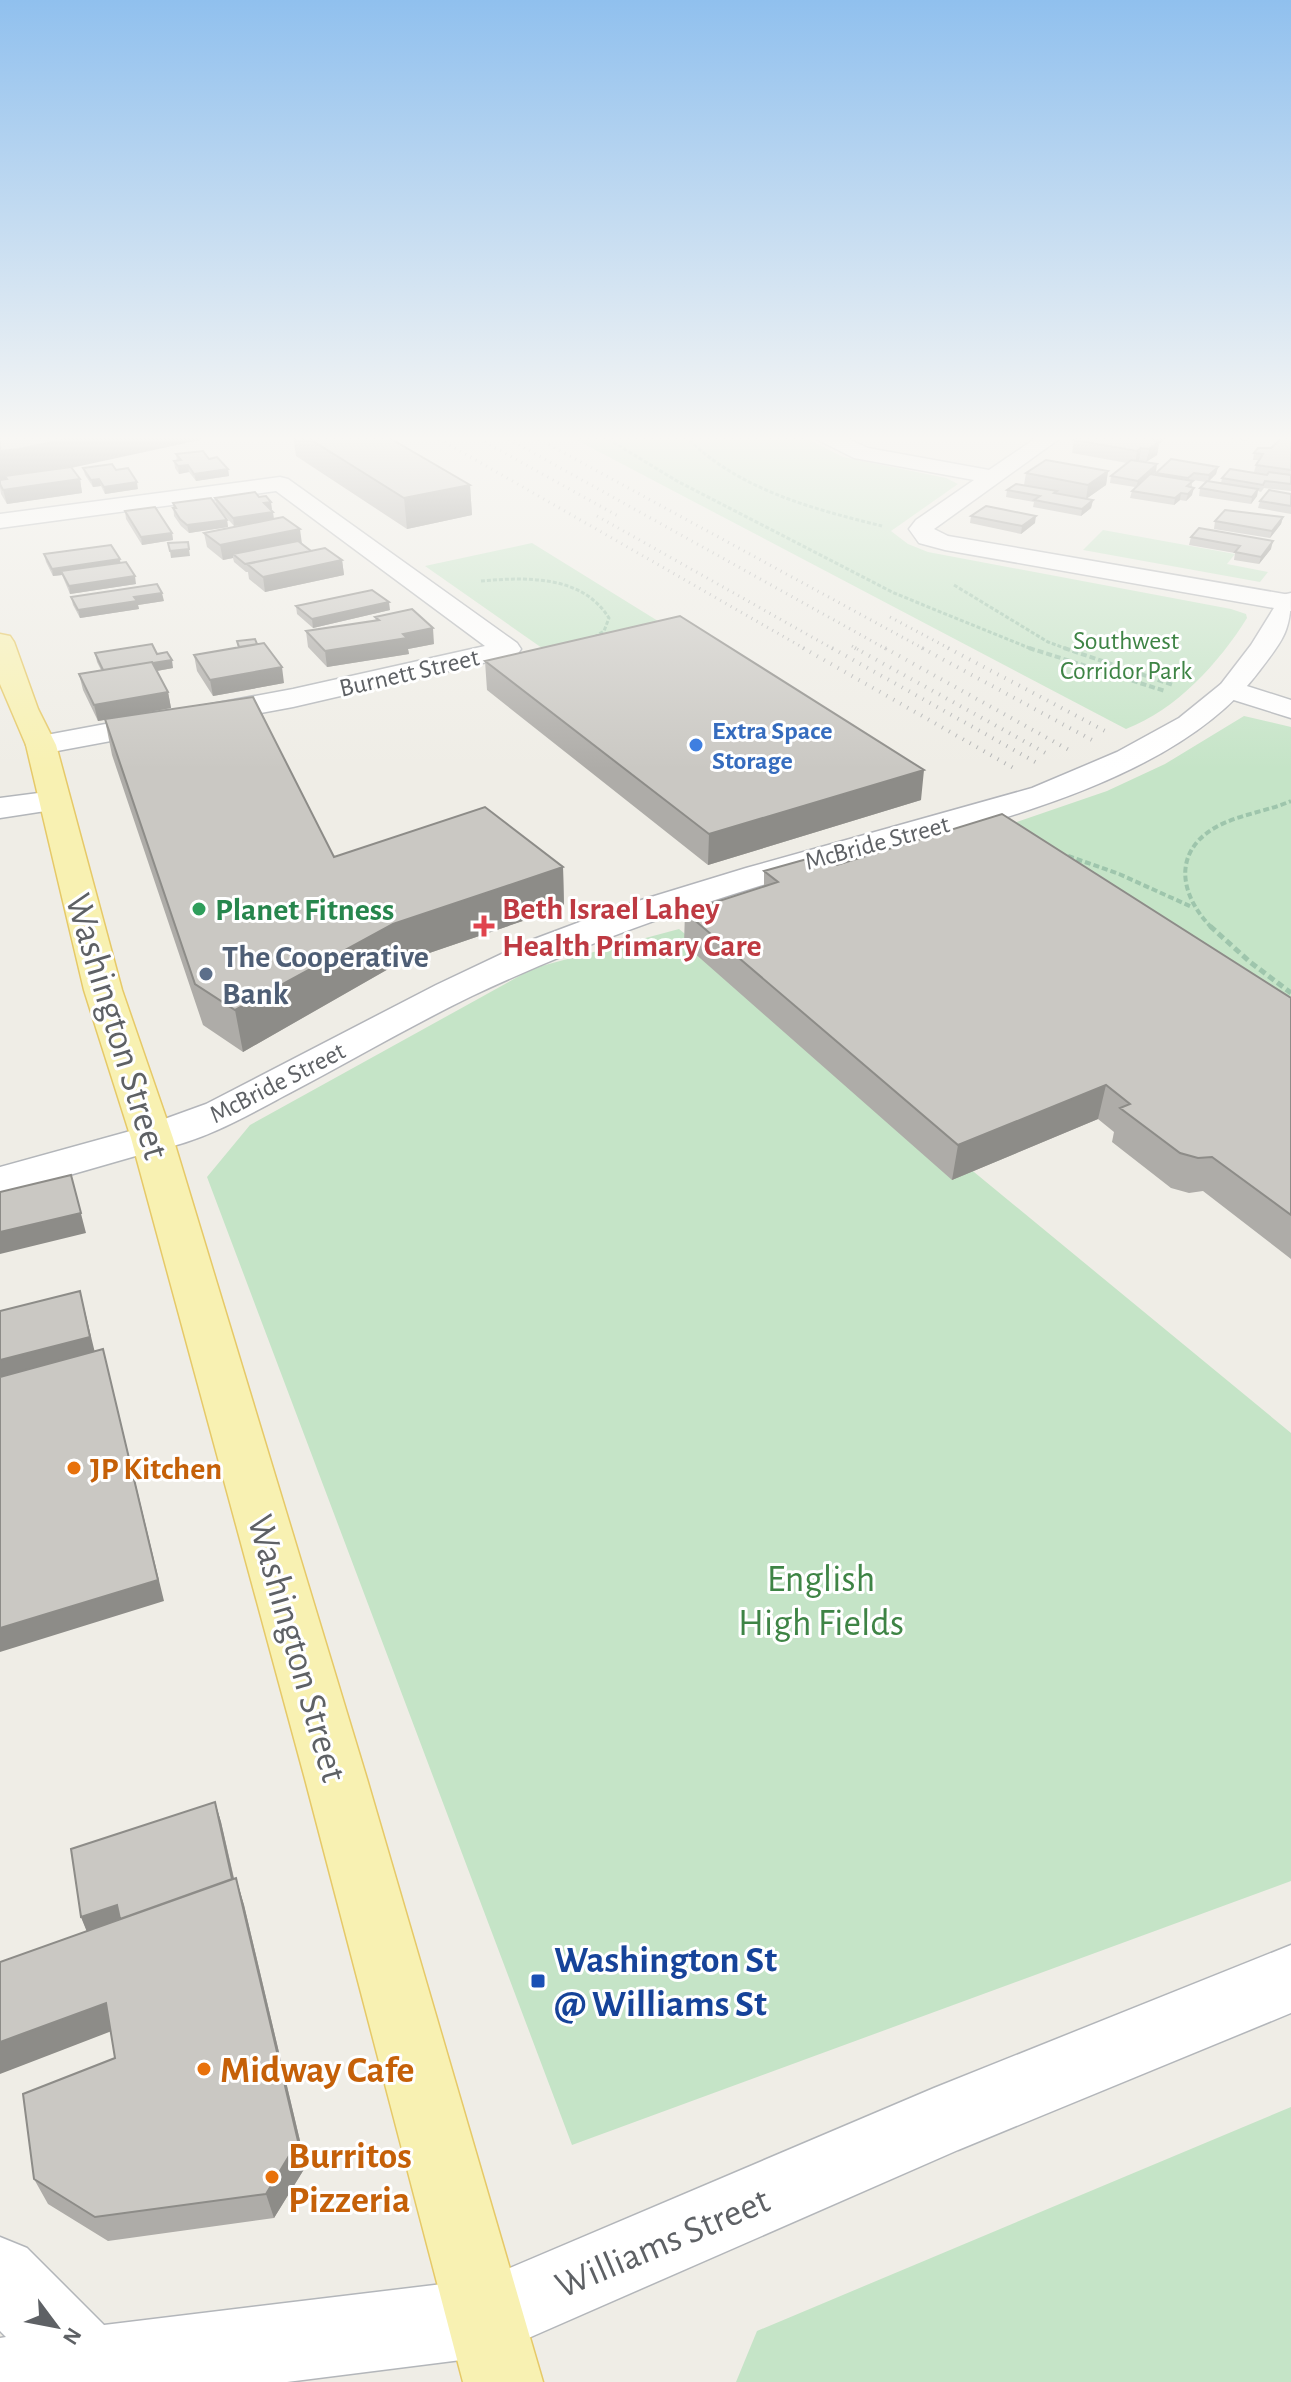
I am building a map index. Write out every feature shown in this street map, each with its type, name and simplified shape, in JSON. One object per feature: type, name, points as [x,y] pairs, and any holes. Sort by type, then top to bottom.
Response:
[{"type":"main road","name":"Washington Street","points":[[0,642],[23,709],[41,745],[103,990],[152,1138],[336,1779],[494,2350]]},
{"type":"street","name":"Burnett Street","points":[[41,745],[293,698],[507,649],[367,547]]},
{"type":"street","points":[[967,547],[1290,602]]},
{"type":"street","name":"McBride Street","points":[[0,1181],[152,1138],[221,1113],[449,993],[542,949],[638,913],[746,879],[1012,805],[1095,775],[1172,735],[1231,690],[1263,648],[1290,602]]},
{"type":"street","points":[[1231,690],[1291,709]]},
{"type":"street","points":[[0,808],[54,801]]},
{"type":"street","name":"Williams Street","points":[[0,2378],[91,2369],[494,2350],[934,2124],[1291,1979]]},
{"type":"street","points":[[0,2275],[91,2369]]},
{"type":"path","points":[[807,547],[917,603],[1042,653],[1176,695]]},
{"type":"path","points":[[473,582],[526,579],[552,582],[584,592],[604,604],[609,618],[604,631],[584,644]]},
{"type":"path","points":[[946,579],[1048,642],[1182,687]]},
{"type":"path","points":[[1291,803],[1210,831],[1193,849],[1184,866],[1187,894],[1193,907],[1228,943],[1291,993]]},
{"type":"path","points":[[1060,854],[1119,874],[1193,907]]},
{"type":"green space","points":[[513,547],[539,547],[679,634],[562,662],[425,566]]},
{"type":"green space","points":[[780,547],[916,547],[1246,614],[1247,618],[1223,652],[1195,683],[1162,710],[1126,729]]},
{"type":"green space","points":[[1086,547],[1197,547],[1235,554],[1227,564],[1268,572],[1260,582],[1083,550]]},
{"type":"green space","name":"Southwest Corridor Park","points":[[1244,716],[1291,727],[1291,1032],[982,834],[1107,791],[1165,764]]},
{"type":"green space","name":"English High Fields","points":[[679,929],[1291,1433],[1291,1881],[572,2145],[207,1177],[250,1125],[534,968]]},
{"type":"green space","points":[[1291,2107],[1291,2382],[736,2382],[757,2331]]},
{"type":"building","points":[[112,547],[120,559],[52,569],[44,554]]},
{"type":"building","points":[[169,547],[189,547],[189,549],[170,551]]},
{"type":"building","points":[[267,547],[306,547],[311,551],[245,564],[233,554]]},
{"type":"building","points":[[1239,547],[1268,547],[1261,557],[1235,552]]},
{"type":"building","points":[[325,548],[342,560],[263,577],[247,564]]},
{"type":"building","points":[[126,562],[135,576],[69,586],[61,571]]},
{"type":"building","points":[[157,584],[162,593],[134,597],[137,601],[78,610],[71,597]]},
{"type":"building","points":[[372,590],[389,602],[312,619],[296,606]]},
{"type":"building","points":[[412,609],[433,628],[403,634],[407,638],[325,651],[306,631],[379,620],[375,617]]},
{"type":"building","name":"Extra Space Storage","points":[[680,616],[924,770],[709,834],[485,661]]},
{"type":"building","points":[[255,639],[257,644],[239,647],[237,641]]},
{"type":"building","points":[[264,643],[282,667],[210,680],[194,655]]},
{"type":"building","points":[[152,644],[157,654],[167,652],[172,660],[103,670],[95,653]]},
{"type":"building","points":[[152,662],[168,692],[94,705],[79,674]]},
{"type":"building","points":[[253,697],[334,857],[485,807],[563,867],[393,924],[235,1010],[195,984],[105,719]]},
{"type":"building","points":[[1002,814],[1291,998],[1291,1215],[1212,1157],[1198,1158],[1180,1153],[1120,1108],[1130,1104],[1106,1085],[958,1145],[685,912],[778,882],[764,871],[814,857],[826,858],[837,865]]},
{"type":"building","points":[[71,1175],[81,1213],[0,1232],[0,1192]]},
{"type":"building","points":[[80,1291],[90,1337],[0,1360],[0,1311]]},
{"type":"building","points":[[103,1349],[158,1580],[0,1628],[0,1377]]},
{"type":"building","points":[[215,1802],[232,1879],[120,1919],[117,1905],[81,1917],[71,1849]]},
{"type":"building","name":"Midway Cafe","points":[[236,1878],[298,2141],[266,2194],[95,2217],[34,2179],[23,2094],[115,2058],[106,2003],[0,2042],[0,1962]]},
{"type":"railway","points":[[628,547],[807,650]]},
{"type":"railway","points":[[652,547],[835,650]]},
{"type":"railway","points":[[703,547],[888,650]]},
{"type":"railway","points":[[737,547],[926,650]]},
{"type":"railway","points":[[890,617],[952,650]]},
{"type":"railway","points":[[852,646],[859,650]]},
{"type":"railway","points":[[803,648],[1017,770]]},
{"type":"railway","points":[[832,648],[1037,763]]},
{"type":"railway","points":[[855,648],[1051,756]]},
{"type":"railway","points":[[885,648],[1069,750]]},
{"type":"railway","points":[[922,648],[1092,740]]},
{"type":"railway","points":[[948,648],[1109,733]]},
{"type":"place","name":"Extra Space Storage","points":[[696,745]]},
{"type":"place","name":"Planet Fitness","points":[[199,909]]},
{"type":"place","name":"Beth Israel Lahey Health Primary Care","points":[[484,926]]},
{"type":"place","name":"The Cooperative Bank","points":[[206,974]]},
{"type":"place","name":"JP Kitchen","points":[[74,1468]]},
{"type":"place","name":"Washington St @ Williams St","points":[[538,1981]]},
{"type":"place","name":"Midway Cafe","points":[[204,2069]]},
{"type":"place","name":"Burritos Pizzeria","points":[[272,2177]]}]
